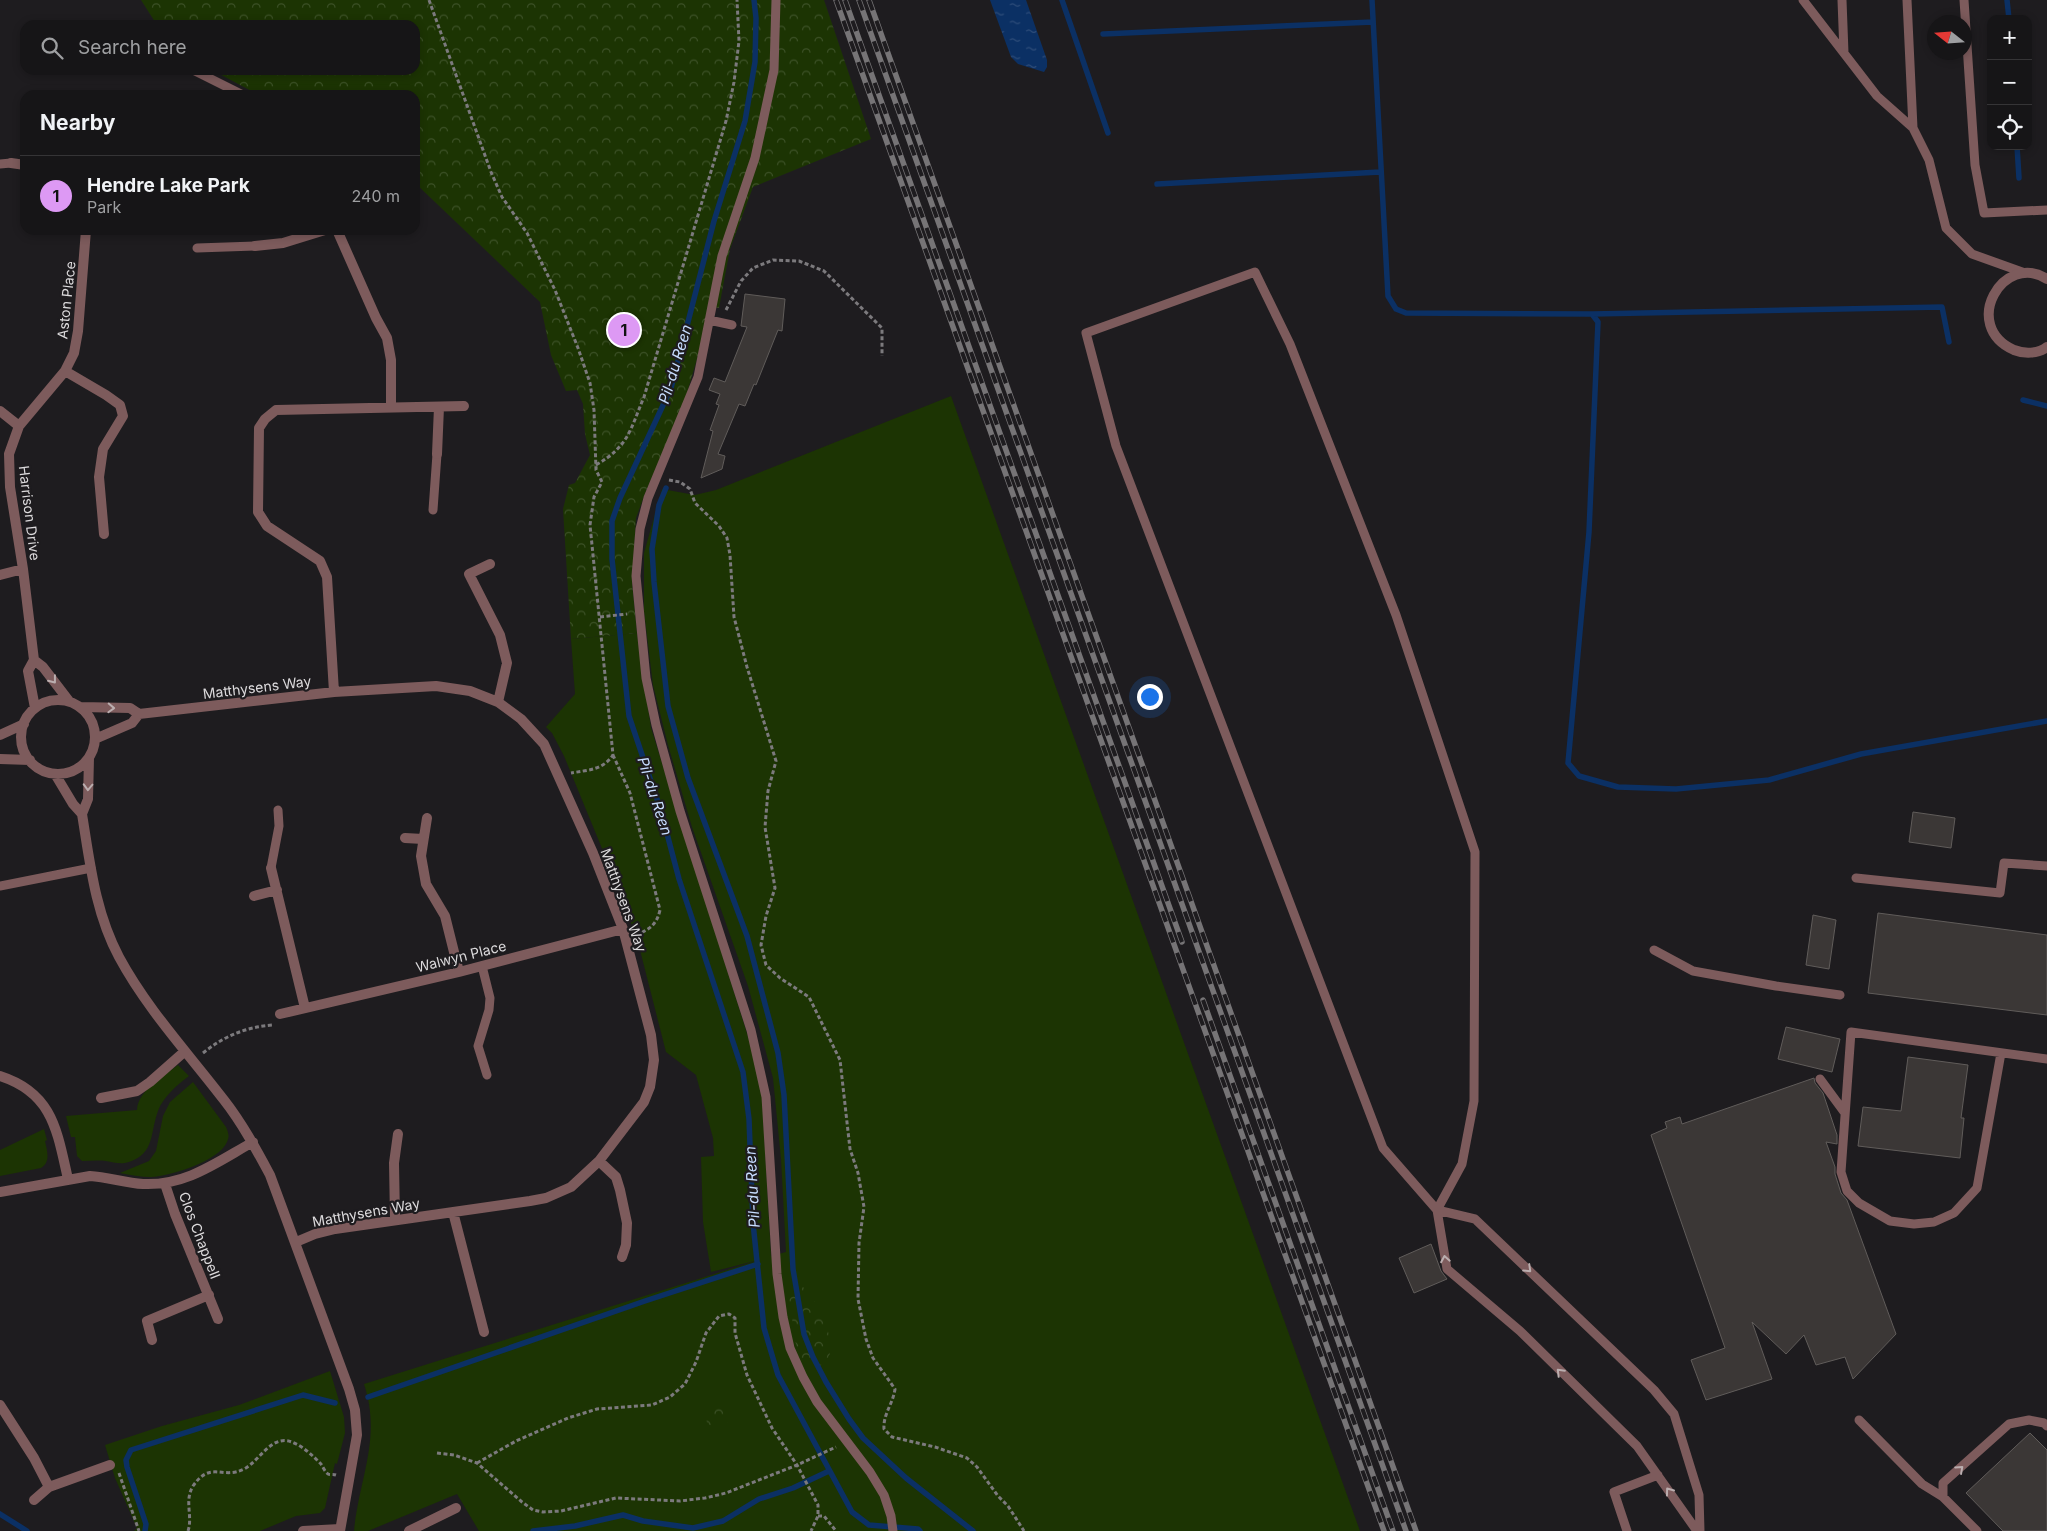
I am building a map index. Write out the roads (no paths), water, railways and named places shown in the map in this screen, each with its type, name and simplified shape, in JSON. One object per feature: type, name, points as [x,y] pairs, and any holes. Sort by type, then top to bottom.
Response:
[{"type":"street","points":[[5,163],[20,164]]},
{"type":"street","name":"Aston Place","points":[[19,426],[65,371],[74,353],[78,331],[86,235]]},
{"type":"street","points":[[255,246],[283,243],[309,235]]},
{"type":"street","points":[[339,235],[376,318],[387,338],[391,360],[392,408]]},
{"type":"street","points":[[2047,279],[2026,273],[2009,278],[1997,287],[1989,304],[1988,319],[1995,336],[2004,345],[2022,353],[2043,350],[2047,347]]},
{"type":"street","points":[[65,371],[120,405],[123,416],[103,449],[99,477],[104,534]]},
{"type":"street","points":[[334,692],[327,577],[320,561],[267,526],[258,512],[259,428],[265,419],[276,410],[464,406]]},
{"type":"street","points":[[437,454],[439,407]]},
{"type":"street","points":[[0,411],[19,426]]},
{"type":"street","name":"Harrison Drive","points":[[19,426],[9,454],[10,479],[34,660],[28,671],[35,708]]},
{"type":"street","points":[[490,564],[469,574],[500,635],[507,664],[498,702]]},
{"type":"street","name":"Harrison Drive","points":[[0,575],[23,569]]},
{"type":"street","points":[[34,660],[43,667],[69,701]]},
{"type":"street","name":"Matthysens Way","points":[[35,708],[44,702],[56,700],[69,701],[81,707],[130,708],[140,714],[334,692],[436,686],[470,691],[498,702],[521,719],[544,744],[593,853],[624,934],[651,1035],[654,1060],[654,1072],[644,1102],[599,1161],[571,1187],[560,1193],[546,1198],[334,1229],[296,1242]]},
{"type":"street","points":[[35,708],[24,724],[21,743],[30,760],[43,771],[56,774],[68,773],[80,768],[89,758],[94,746],[96,733],[90,716],[81,707]]},
{"type":"street","name":"Matthysens Way","points":[[95,739],[132,722],[140,714]]},
{"type":"street","points":[[0,736],[24,724]]},
{"type":"street","points":[[89,758],[88,799],[82,814],[100,913],[118,956],[139,990],[184,1052],[226,1101],[253,1142],[270,1175],[345,1377],[355,1410],[358,1435],[340,1530],[302,1531]]},
{"type":"street","points":[[0,759],[30,760]]},
{"type":"street","points":[[56,774],[73,804],[82,814]]},
{"type":"street","points":[[427,818],[421,856],[426,884],[446,916],[459,972]]},
{"type":"street","points":[[405,838],[423,839]]},
{"type":"street","points":[[271,868],[305,1008]]},
{"type":"street","points":[[254,896],[277,890]]},
{"type":"street","name":"Walwyn Place","points":[[280,1014],[624,934]]},
{"type":"street","points":[[101,1098],[137,1091],[184,1052]]},
{"type":"street","points":[[0,1076],[20,1084],[36,1095],[45,1106],[58,1134],[68,1179]]},
{"type":"street","points":[[395,1219],[394,1163],[398,1134]]},
{"type":"street","points":[[0,1192],[90,1176],[104,1177],[122,1183],[166,1184],[192,1176],[253,1142]]},
{"type":"street","points":[[599,1161],[616,1177],[620,1190],[627,1223],[626,1245],[622,1257]]},
{"type":"street","name":"Clos Chappell","points":[[166,1184],[175,1214],[218,1319]]},
{"type":"street","points":[[453,1212],[484,1332]]},
{"type":"street","name":"Clos Chappell","points":[[152,1340],[147,1321],[209,1295]]},
{"type":"street","points":[[0,1405],[34,1458],[49,1487]]},
{"type":"street","points":[[34,1500],[49,1487],[110,1465]]},
{"type":"street","points":[[409,1531],[456,1508]]},
{"type":"lane","points":[[776,0],[774,70],[755,158],[722,256],[698,377],[656,477],[640,529],[637,558],[638,612],[646,678],[656,725],[680,811],[745,1011],[760,1065],[766,1097],[774,1239],[783,1317],[790,1348],[817,1402],[870,1472],[884,1495],[891,1516],[893,1531]]},
{"type":"lane","points":[[1803,0],[1877,96],[1913,128],[1929,160],[1946,228],[1972,254],[2026,273]]},
{"type":"lane","points":[[1842,0],[1844,53]]},
{"type":"lane","points":[[1907,0],[1913,128]]},
{"type":"lane","points":[[1964,0],[1975,165],[1984,213],[2047,210]]},
{"type":"lane","points":[[203,75],[234,90]]},
{"type":"lane","points":[[198,248],[255,246]]},
{"type":"lane","points":[[1437,1210],[1462,1164],[1474,1101],[1475,852],[1396,615],[1290,344],[1255,272],[1086,333],[1116,446],[1383,1148],[1437,1210],[1447,1269],[1520,1331],[1637,1446],[1699,1531]]},
{"type":"lane","points":[[709,320],[732,325]]},
{"type":"lane","points":[[433,510],[437,454]]},
{"type":"lane","points":[[271,868],[279,826],[278,810]]},
{"type":"lane","points":[[1856,878],[2000,893],[2004,863],[2047,866]]},
{"type":"lane","points":[[0,886],[91,868]]},
{"type":"lane","points":[[1654,950],[1693,971],[1840,995]]},
{"type":"lane","points":[[482,966],[490,998],[489,1010],[478,1046],[487,1075]]},
{"type":"lane","points":[[2001,1053],[1978,1188],[1954,1213],[1934,1222],[1914,1224],[1890,1221],[1859,1203],[1847,1191],[1841,1172],[1851,1032],[2047,1059]]},
{"type":"lane","points":[[1820,1079],[1844,1113]]},
{"type":"lane","points":[[1437,1210],[1475,1219],[1654,1390],[1674,1414],[1699,1495],[1699,1531]]},
{"type":"lane","points":[[1859,1420],[1922,1484],[1943,1497],[1977,1531]]},
{"type":"lane","points":[[1943,1497],[1943,1483],[2009,1424],[2029,1420],[2044,1423],[2047,1426]]},
{"type":"lane","points":[[1627,1531],[1614,1492],[1658,1475]]},
{"type":"water","points":[[990,0],[1026,0],[1047,60],[1047,67],[1044,72],[1018,64],[1011,57]]},
{"type":"waterway","name":"Pil-du Reen","points":[[754,0],[756,18],[755,62],[745,121],[714,221],[671,388],[620,498],[612,521],[612,559],[629,716],[661,811],[679,879],[743,1072],[749,1119],[753,1223],[764,1328],[778,1375],[852,1512],[869,1525],[918,1529],[920,1531]]},
{"type":"waterway","points":[[1062,0],[1108,133]]},
{"type":"waterway","points":[[1372,0],[1388,296],[1396,309],[1406,313],[1592,314],[1598,322],[1589,532],[1568,763],[1579,776],[1618,787],[1676,789],[1769,780],[1861,754],[2047,721]]},
{"type":"waterway","points":[[2007,0],[2009,15]]},
{"type":"waterway","points":[[1103,34],[1373,22]]},
{"type":"waterway","points":[[2017,150],[2019,178]]},
{"type":"waterway","points":[[1157,184],[1380,172]]},
{"type":"waterway","points":[[1592,314],[1942,307],[1949,342]]},
{"type":"waterway","points":[[2023,400],[2047,406]]},
{"type":"waterway","points":[[666,488],[659,505],[652,549],[668,706],[688,778],[747,936],[778,1053],[784,1095],[793,1269],[804,1334],[826,1382],[863,1438],[906,1478],[973,1531]]},
{"type":"waterway","points":[[368,1397],[758,1264]]},
{"type":"waterway","points":[[145,1531],[146,1524],[127,1467],[126,1460],[131,1450],[303,1395],[335,1403]]},
{"type":"waterway","points":[[533,1531],[575,1526],[623,1515],[643,1521],[693,1528],[723,1521],[759,1499],[793,1488],[829,1471]]},
{"type":"waterway","points":[[0,1514],[27,1531]]},
{"type":"railway","points":[[836,0],[1384,1531]]},
{"type":"railway","points":[[845,0],[1182,942]]},
{"type":"railway","points":[[859,0],[1406,1531]]},
{"type":"railway","points":[[869,0],[1416,1531]]},
{"type":"railway","points":[[1203,1000],[1393,1531]]},
{"type":"place","name":"Hendre Lake Park","points":[[624,330]]}]
